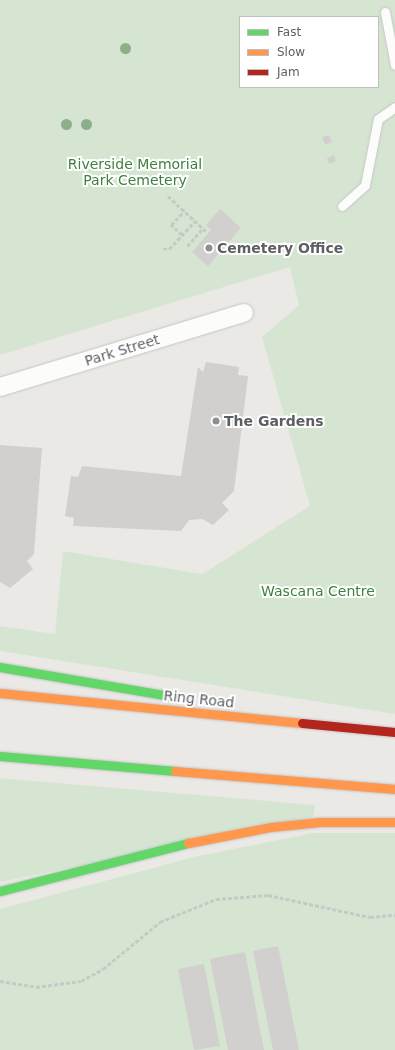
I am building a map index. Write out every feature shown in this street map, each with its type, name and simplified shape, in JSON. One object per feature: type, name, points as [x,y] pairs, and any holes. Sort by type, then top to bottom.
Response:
[{"type":"highway","points":[[0,667],[188,699]]},
{"type":"highway","name":"Ring Road","points":[[0,694],[395,732]]},
{"type":"highway","points":[[203,702],[350,727]]},
{"type":"highway","points":[[0,756],[395,789]]},
{"type":"highway","points":[[0,891],[179,845],[271,827],[320,822],[395,822]]},
{"type":"street","name":"Park Street","points":[[0,387],[244,313]]},
{"type":"lane","points":[[384,12],[395,65]]},
{"type":"lane","points":[[342,206],[365,185],[378,119],[395,107]]},
{"type":"path","points":[[168,196],[207,232]]},
{"type":"path","points":[[182,235],[171,225],[184,211]]},
{"type":"path","points":[[163,249],[169,249],[195,221]]},
{"type":"path","points":[[187,246],[204,228]]},
{"type":"path","points":[[0,981],[36,987],[80,981],[103,969],[155,925],[180,911],[216,899],[268,895],[370,917],[395,915]]},
{"type":"green space","points":[[0,0],[395,0],[395,714],[0,651],[0,626],[55,634],[63,551],[202,574],[310,506],[262,337],[299,305],[290,267],[0,355]]},
{"type":"green space","points":[[0,778],[315,805],[313,818],[0,882]]},
{"type":"green space","points":[[313,833],[395,833],[395,1050],[0,1050],[0,909],[194,857]]},
{"type":"building","points":[[329,135],[332,142],[325,145],[322,137]]},
{"type":"building","points":[[334,155],[336,161],[329,164],[327,158]]},
{"type":"building","points":[[220,209],[241,228],[208,266],[192,252],[211,230],[206,225]]},
{"type":"building","name":"The Gardens","points":[[206,362],[239,367],[238,375],[248,376],[234,491],[222,503],[229,510],[213,525],[202,519],[189,520],[181,531],[73,526],[74,518],[65,516],[71,476],[78,477],[82,466],[181,476],[198,367],[203,372]]},
{"type":"building","points":[[0,445],[42,448],[34,554],[27,561],[33,569],[10,588],[0,582]]},
{"type":"building","points":[[278,946],[299,1050],[273,1050],[253,951]]},
{"type":"building","points":[[245,952],[264,1050],[228,1050],[210,959]]},
{"type":"building","points":[[204,964],[220,1046],[194,1050],[178,969]]},
{"type":"traffic: fast","points":[[0,667],[176,697]]},
{"type":"traffic: fast","points":[[0,756],[175,771]]},
{"type":"traffic: fast","points":[[0,891],[188,843]]},
{"type":"traffic: slow","points":[[0,693],[302,723]]},
{"type":"traffic: slow","points":[[175,771],[395,789]]},
{"type":"traffic: slow","points":[[188,843],[271,827],[320,822],[395,822]]},
{"type":"traffic: jam","points":[[302,723],[395,732]]},
{"type":"place","name":"Cemetery Office","points":[[209,248]]},
{"type":"place","name":"The Gardens","points":[[216,421]]},
{"type":"park label","name":"Riverside Memorial Park Cemetery","points":[[135,172]]},
{"type":"park label","name":"Wascana Centre","points":[[318,591]]}]
